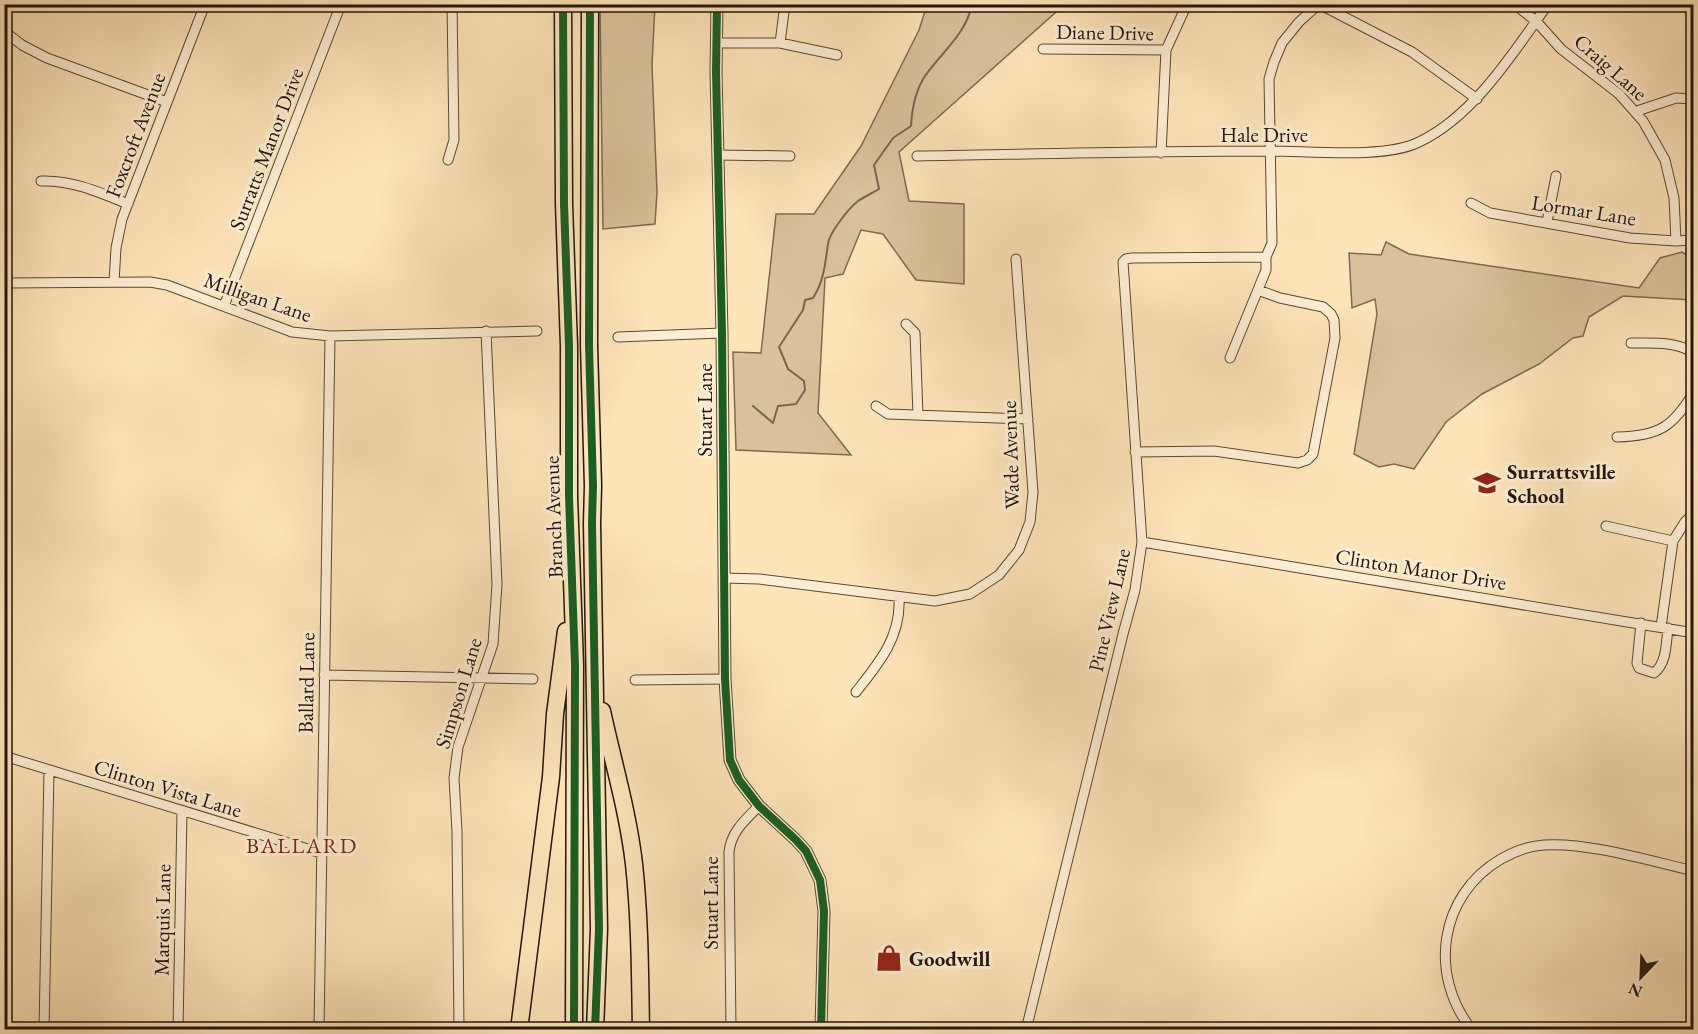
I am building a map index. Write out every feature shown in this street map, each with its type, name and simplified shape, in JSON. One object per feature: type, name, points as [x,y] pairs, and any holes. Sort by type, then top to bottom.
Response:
[{"type":"highway","name":"Branch Avenue","points":[[563,4],[570,528],[576,665],[574,1029]]},
{"type":"highway","name":"Branch Avenue","points":[[590,4],[589,327],[599,929],[595,1029]]},
{"type":"highway","points":[[519,1029],[551,777],[555,714],[565,637],[570,528]]},
{"type":"highway","points":[[595,636],[602,709],[625,808],[634,862],[641,1029]]},
{"type":"street","name":"Foxcroft Avenue","points":[[114,282],[119,230],[205,4]]},
{"type":"street","name":"Surratts Manor Drive","points":[[224,306],[341,4]]},
{"type":"street","points":[[448,160],[454,140],[452,4]]},
{"type":"street","name":"Stuart Lane","points":[[717,4],[725,679],[730,760],[739,780],[759,806],[737,829],[730,844],[731,1029]]},
{"type":"street","points":[[780,43],[785,4]]},
{"type":"street","points":[[1161,153],[1166,50],[1187,4]]},
{"type":"street","points":[[1230,358],[1266,270],[1266,257],[1272,243],[1269,79],[1274,62],[1290,33],[1305,16],[1319,4],[1412,52],[1477,99]]},
{"type":"street","name":"Craig Lane","points":[[1514,4],[1536,21],[1561,49],[1620,94],[1637,111],[1655,138],[1665,160],[1674,198],[1676,241]]},
{"type":"street","name":"Hale Drive","points":[[917,156],[1272,151],[1362,152],[1403,148],[1416,144],[1446,127],[1477,99],[1548,4]]},
{"type":"street","points":[[4,31],[21,45],[39,54],[167,102]]},
{"type":"street","points":[[717,43],[780,43],[837,55]]},
{"type":"street","name":"Diane Drive","points":[[1043,49],[1166,50]]},
{"type":"street","points":[[1637,111],[1676,98],[1694,99]]},
{"type":"street","points":[[718,155],[790,156]]},
{"type":"street","points":[[1547,222],[1556,176]]},
{"type":"street","points":[[41,181],[57,181],[83,187],[128,204]]},
{"type":"street","name":"Lormar Lane","points":[[1471,203],[1490,213],[1630,238],[1694,240]]},
{"type":"street","name":"Pine View Lane","points":[[1026,1029],[1123,633],[1136,590],[1142,542],[1123,275],[1125,260],[1132,258],[1266,257]]},
{"type":"street","name":"Wade Avenue","points":[[724,578],[759,579],[935,602],[970,594],[999,575],[1019,550],[1030,522],[1033,492],[1016,259]]},
{"type":"street","name":"Milligan Lane","points":[[4,283],[150,282],[167,285],[292,332],[330,336],[537,331]]},
{"type":"street","points":[[1135,452],[1214,451],[1298,463],[1307,460],[1313,454],[1335,338],[1334,320],[1323,307],[1280,298],[1258,290]]},
{"type":"street","points":[[906,324],[915,333],[918,415]]},
{"type":"street","name":"Simpson Lane","points":[[459,1029],[457,831],[454,778],[458,747],[493,644],[497,584],[486,331]]},
{"type":"street","points":[[618,337],[722,333]]},
{"type":"street","name":"Ballard Lane","points":[[319,1029],[330,336]]},
{"type":"street","points":[[1631,343],[1672,345],[1694,353]]},
{"type":"street","points":[[1617,437],[1648,435],[1662,429],[1675,420],[1694,392]]},
{"type":"street","points":[[876,406],[888,414],[1028,420]]},
{"type":"street","points":[[1641,623],[1637,663],[1639,668],[1654,673],[1663,662],[1664,627],[1673,541],[1685,522],[1694,513]]},
{"type":"street","points":[[1606,526],[1673,541]]},
{"type":"street","name":"Clinton Manor Drive","points":[[1142,542],[1694,633]]},
{"type":"street","points":[[856,692],[883,660],[894,638],[900,612],[899,598]]},
{"type":"street","points":[[324,675],[533,679]]},
{"type":"street","points":[[635,680],[725,679]]},
{"type":"street","name":"Clinton Vista Lane","points":[[4,756],[321,853]]},
{"type":"street","points":[[44,1029],[49,771]]},
{"type":"street","points":[[759,806],[806,851],[820,880],[824,911],[821,1029]]},
{"type":"street","name":"Marquis Lane","points":[[178,1029],[182,811]]},
{"type":"street","points":[[1472,1029],[1461,1014],[1448,983],[1445,968],[1446,944],[1453,913],[1474,880],[1492,864],[1528,847],[1556,845],[1595,849],[1694,872]]},
{"type":"shaded area","points":[[600,5],[655,5],[652,65],[657,192],[655,224],[603,229]]},
{"type":"shaded area","points":[[927,5],[1064,5],[899,152],[909,201],[964,204],[964,284],[916,280],[883,234],[861,230],[843,274],[825,278],[818,413],[851,455],[736,450],[733,352],[761,353],[776,214],[814,214],[861,146],[919,30]]},
{"type":"shaded area","points":[[1386,242],[1409,254],[1639,288],[1660,258],[1682,252],[1693,259],[1693,300],[1623,296],[1589,317],[1583,336],[1573,338],[1539,364],[1482,394],[1446,422],[1414,469],[1394,464],[1379,467],[1354,454],[1377,314],[1375,299],[1352,308],[1349,253],[1381,255]]},
{"type":"waterway","points":[[753,406],[773,423],[778,406],[796,404],[805,390],[804,381],[788,369],[779,347],[803,310],[805,300],[813,298],[817,292],[824,272],[829,239],[836,227],[858,201],[879,189],[874,165],[893,138],[911,126],[919,88],[931,67],[965,24],[972,4]]},
{"type":"cycle path","points":[[563,4],[564,204],[569,346],[569,496],[575,665],[574,1030]]},
{"type":"cycle path","points":[[590,4],[589,345],[599,929],[595,1030]]},
{"type":"cycle path","points":[[717,4],[716,72],[722,333],[725,679],[730,760],[739,780],[759,806],[806,851],[820,880],[824,911],[821,1030]]},
{"type":"place","name":"Surrattsville School","points":[[1487,483]]},
{"type":"place","name":"Goodwill","points":[[889,958]]},
{"type":"district","name":"BALLARD","points":[[302,845]]}]
